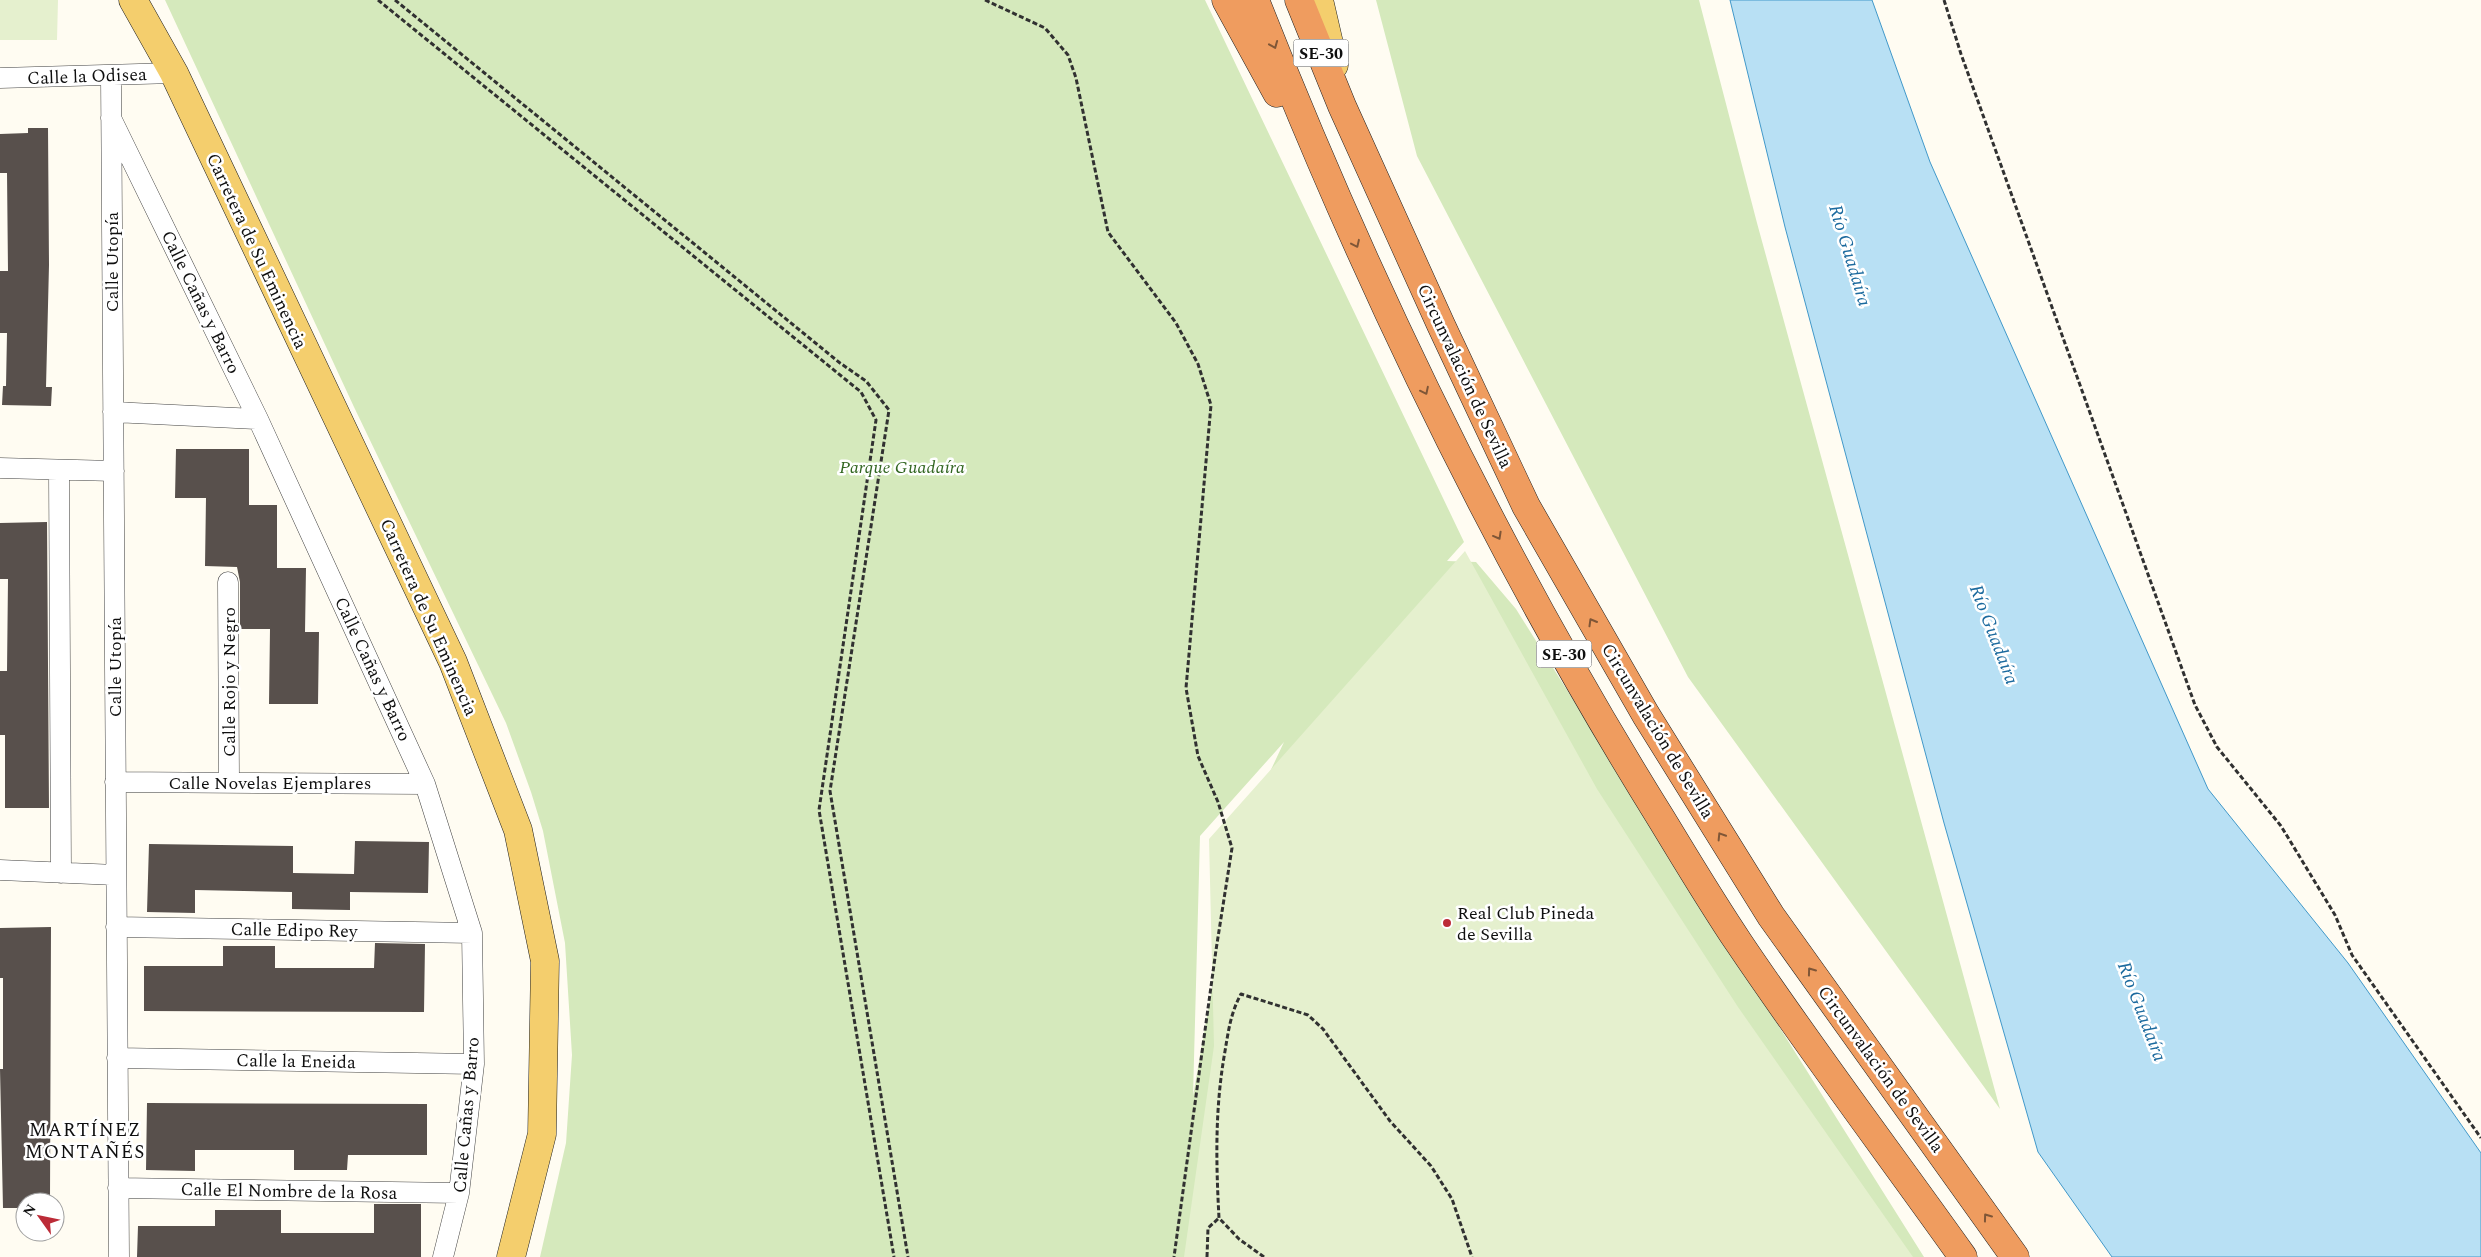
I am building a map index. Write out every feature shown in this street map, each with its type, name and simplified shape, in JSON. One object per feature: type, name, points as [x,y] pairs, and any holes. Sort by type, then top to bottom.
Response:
[{"type":"highway","points":[[1226,0],[1344,217]]},
{"type":"highway","name":"SE-30","points":[[1255,0],[1344,217],[1412,365],[1492,526],[1610,736],[1738,942],[1963,1257]]},
{"type":"highway","name":"Circunvalación de Sevilla","points":[[1299,0],[1342,106],[1441,325],[1526,506],[1646,715],[1772,916],[2015,1257]]},
{"type":"main road","points":[[1320,0],[1342,106]]},
{"type":"main road","name":"Carretera de Su Eminencia","points":[[138,6],[174,73],[453,662],[518,830],[545,961],[542,1134],[510,1257]]},
{"type":"street","name":"Calle la Odisea","points":[[0,78],[174,73]]},
{"type":"street","name":"Calle Utopía","points":[[111,76],[119,1257]]},
{"type":"street","name":"Calle Cañas y Barro","points":[[111,118],[258,419],[425,784],[472,933],[474,1064],[460,1194],[443,1257]]},
{"type":"street","points":[[113,412],[258,419]]},
{"type":"street","points":[[0,468],[114,471]]},
{"type":"street","points":[[59,470],[61,872]]},
{"type":"street","name":"Calle Rojo y Negro","points":[[228,582],[229,782]]},
{"type":"street","name":"Calle Novelas Ejemplares","points":[[115,782],[425,784]]},
{"type":"street","points":[[0,870],[116,875]]},
{"type":"street","name":"Calle Edipo Rey","points":[[116,927],[472,933]]},
{"type":"street","name":"Calle la Eneida","points":[[117,1058],[474,1064]]},
{"type":"street","name":"Calle El Nombre de la Rosa","points":[[118,1188],[460,1194]]},
{"type":"path","points":[[378,0],[861,392],[876,420],[819,810],[894,1257]]},
{"type":"path","points":[[395,0],[832,356],[866,381],[888,410],[830,792],[908,1257]]},
{"type":"path","points":[[985,0],[1045,28],[1068,54],[1076,78],[1108,232],[1176,323],[1198,364],[1211,405],[1186,688],[1198,756],[1218,802],[1232,848],[1216,950],[1174,1257]]},
{"type":"path","points":[[1944,0],[1960,54],[2194,705],[2217,747],[2281,826],[2336,916],[2352,955],[2481,1138]]},
{"type":"path","points":[[1264,1257],[1239,1240],[1219,1218],[1215,1132],[1221,1072],[1231,1013],[1241,994],[1308,1015],[1323,1029],[1390,1121],[1431,1166],[1452,1200],[1472,1257]]},
{"type":"path","points":[[1207,1257],[1208,1228],[1219,1218]]},
{"type":"green space","points":[[0,0],[58,0],[57,40],[0,40]]},
{"type":"green space","name":"Parque Guadaíra","points":[[165,0],[1205,0],[1464,542],[1447,561],[1476,562],[1516,609],[1924,1257],[540,1257],[566,1143],[572,1055],[565,943],[543,831],[506,723],[354,407]],"holes":[[[1284,742],[1238,840],[1193,1096],[1200,836]]]},
{"type":"green space","points":[[1376,0],[1699,0],[1757,223],[2000,1109],[1688,677],[1417,156]]},
{"type":"green space","name":"Real Club Pineda de Sevilla","points":[[1465,551],[1597,789],[1738,1007],[1913,1257],[1184,1257],[1214,1046],[1209,839]]},
{"type":"water","name":"Río Guadaíra","points":[[1730,0],[1872,0],[1930,162],[2208,789],[2348,963],[2481,1153],[2481,1257],[2112,1257],[2038,1152],[1944,823],[1785,227]]},
{"type":"building","points":[[28,128],[48,128],[49,265],[46,387],[52,387],[51,406],[2,405],[3,386],[6,386],[7,333],[0,333],[0,271],[8,271],[7,173],[0,173],[0,134],[28,133]]},
{"type":"building","points":[[176,449],[249,449],[249,505],[277,505],[277,568],[306,568],[305,632],[319,632],[318,704],[269,704],[270,629],[240,629],[240,582],[237,567],[205,566],[206,498],[175,498]]},
{"type":"building","points":[[47,522],[49,808],[5,808],[5,735],[0,735],[0,671],[7,671],[8,579],[0,579],[0,523]]},
{"type":"building","points":[[355,841],[429,842],[428,893],[350,892],[350,910],[292,909],[292,892],[195,890],[195,913],[147,912],[149,844],[293,846],[293,873],[354,874]]},
{"type":"building","points":[[51,927],[50,1192],[15,1192],[15,1208],[3,1208],[0,1069],[3,1069],[3,978],[0,978],[0,928]]},
{"type":"building","points":[[375,943],[425,944],[424,1012],[144,1011],[144,966],[223,966],[223,946],[275,946],[275,968],[374,968]]},
{"type":"building","points":[[147,1103],[427,1104],[427,1155],[348,1155],[347,1170],[294,1170],[294,1150],[195,1150],[195,1171],[146,1170]]},
{"type":"building","points":[[374,1204],[421,1204],[421,1257],[137,1257],[138,1226],[215,1226],[215,1210],[281,1210],[281,1233],[374,1233]]},
{"type":"place","name":"Real Club Pineda de Sevilla","points":[[1447,923]]},
{"type":"district","name":"MARTÍNEZ MONTAÑÉS","points":[[85,1140]]}]
